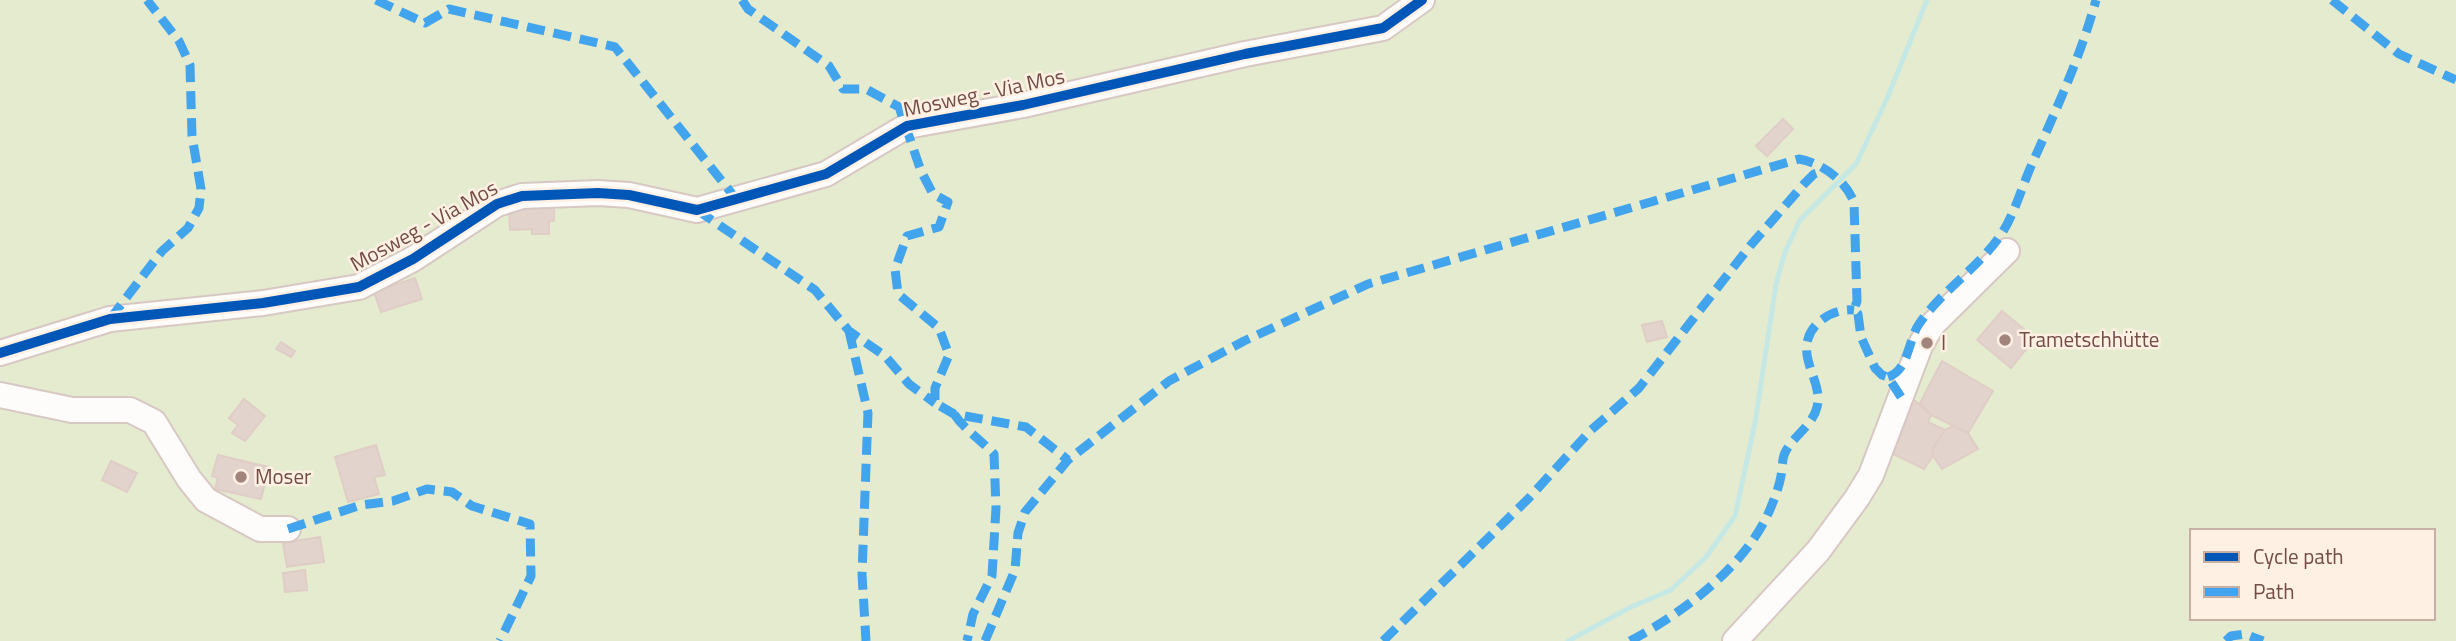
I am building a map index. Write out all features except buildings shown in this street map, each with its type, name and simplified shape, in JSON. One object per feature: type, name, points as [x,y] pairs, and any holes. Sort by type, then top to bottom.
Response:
[{"type":"street","name":"Mosweg - Via Mos","points":[[0,354],[110,319],[262,303],[359,287],[413,259],[497,204],[522,195],[629,195],[697,210],[826,174],[907,126],[1023,105],[1245,54],[1384,28],[1422,0]]},
{"type":"street","points":[[1735,641],[1818,551],[1857,498],[1871,474],[1920,346],[1932,325],[2007,251]]},
{"type":"street","points":[[0,395],[72,410],[130,410],[154,422],[189,479],[206,500],[260,529],[288,529]]},
{"type":"green space","points":[[0,0],[2456,0],[2456,641],[0,641]]},
{"type":"waterway","points":[[1568,641],[1631,607],[1671,590],[1706,557],[1735,516],[1755,423],[1776,284],[1785,252],[1800,220],[1856,164],[1886,101],[1927,0]]},
{"type":"marked path","points":[[110,319],[162,251],[188,228],[199,208],[201,189],[192,136],[190,65],[179,41],[147,0]]},
{"type":"marked path","points":[[376,0],[425,23],[449,9],[615,47],[737,200]]},
{"type":"marked path","points":[[742,0],[748,9],[829,66],[843,89],[866,89],[899,107],[921,171],[933,194],[948,202],[939,227],[907,236],[895,269],[898,294],[939,328],[949,355],[935,388],[935,403],[954,414],[1026,427],[1068,460]]},
{"type":"marked path","points":[[1888,377],[1900,368],[1915,331],[1928,312],[1993,246],[2007,225],[2067,84],[2096,0]]},
{"type":"marked path","points":[[2332,0],[2399,54],[2456,80]]},
{"type":"marked path","points":[[985,641],[1015,570],[1018,533],[1025,512],[1068,460],[1169,381],[1244,341],[1368,284],[1799,159],[1816,164],[1832,174],[1845,187],[1854,202],[1857,301],[1854,310],[1858,314],[1861,337],[1875,368],[1888,377],[1901,397]]},
{"type":"marked path","points":[[1383,641],[1529,498],[1590,431],[1639,388],[1750,246],[1804,184],[1814,174],[1825,170]]},
{"type":"marked path","points":[[697,210],[815,290],[849,331],[885,356],[909,384],[935,403]]},
{"type":"marked path","points":[[1630,641],[1692,602],[1712,585],[1730,568],[1761,528],[1778,488],[1784,455],[1811,420],[1817,407],[1817,390],[1807,357],[1808,339],[1815,327],[1826,317],[1840,311],[1854,310]]},
{"type":"marked path","points":[[849,331],[868,413],[862,574],[866,641]]},
{"type":"marked path","points":[[954,414],[994,454],[996,508],[992,576],[973,614],[967,641]]},
{"type":"marked path","points":[[288,529],[361,505],[393,501],[427,489],[452,492],[472,506],[530,524],[531,576],[500,641]]},
{"type":"marked path","points":[[2226,641],[2231,636],[2245,634],[2263,641]]},
{"type":"cycle path","points":[[0,353],[110,319],[263,303],[359,287],[413,259],[497,204],[522,196],[598,193],[629,195],[697,210],[826,174],[907,126],[1023,105],[1245,54],[1383,28],[1422,0]]},
{"type":"place","name":"Trametschhütte","points":[[2005,340]]},
{"type":"place","name":"I","points":[[1927,343]]},
{"type":"place","name":"Moser","points":[[241,477]]}]
